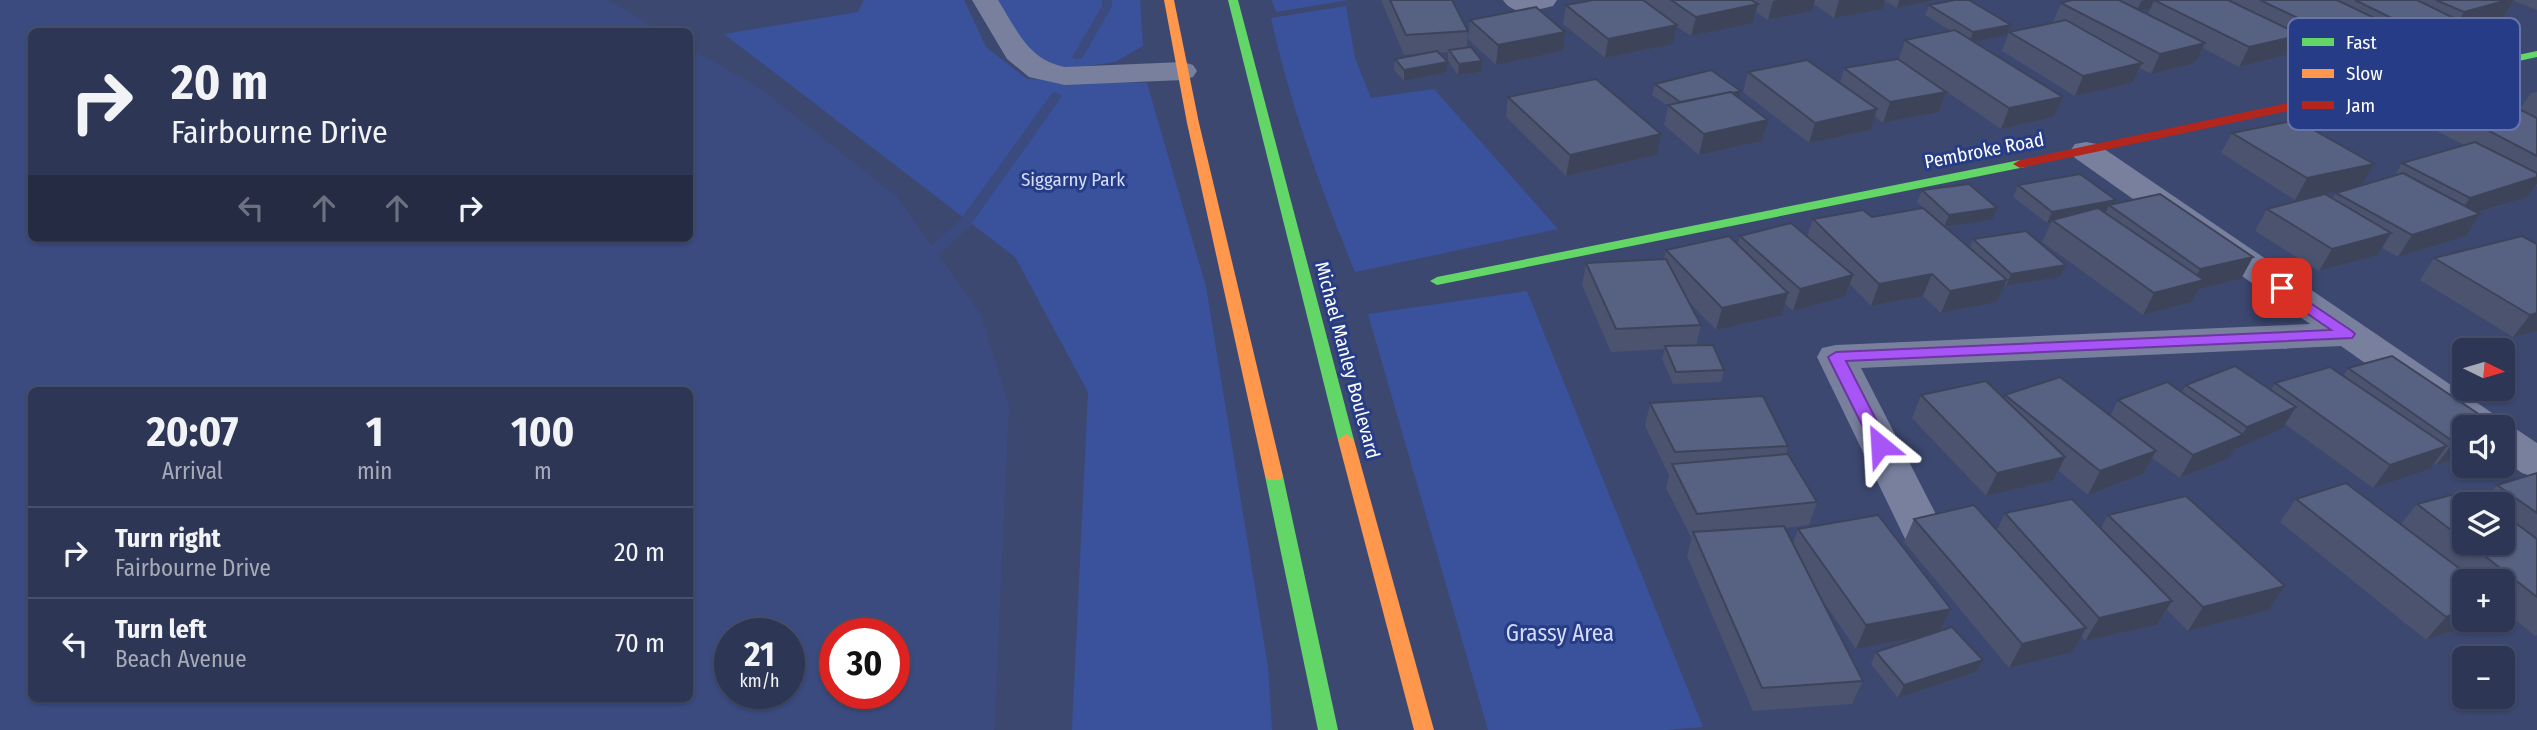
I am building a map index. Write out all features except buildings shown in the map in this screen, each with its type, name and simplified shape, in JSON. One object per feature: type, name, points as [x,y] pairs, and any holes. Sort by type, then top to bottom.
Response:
[{"type":"main road","points":[[1169,0],[1328,730]]},
{"type":"main road","name":"Michael Manley Boulevard","points":[[1233,0],[1301,272],[1424,730]]},
{"type":"main road","name":"Pembroke Road","points":[[1437,282],[2288,108]]},
{"type":"street","points":[[985,0],[1017,53],[1040,72],[1065,76],[1183,71]]},
{"type":"street","points":[[1516,0],[1521,4],[1544,0]]},
{"type":"street","points":[[2086,151],[2466,415]]},
{"type":"street","points":[[1924,534],[1836,357],[2347,334]]},
{"type":"street","points":[[2515,448],[2537,463]]},
{"type":"green space","name":"Siggarny Park","points":[[864,0],[964,0],[986,47],[1027,79],[1147,83],[1206,287],[1268,667],[1272,730],[1072,730],[1088,392],[1015,257],[724,34],[858,12]]},
{"type":"green space","points":[[995,0],[1140,0],[1143,46],[1115,62],[1072,68],[1045,64],[1022,46]]},
{"type":"green space","points":[[1272,0],[1349,0],[1276,12]]},
{"type":"green space","points":[[1346,6],[1355,58],[1371,98],[1434,89],[1558,229],[1355,272],[1307,146],[1287,83],[1271,18]]},
{"type":"green space","name":"Grassy Area","points":[[1527,291],[1703,727],[1665,730],[1488,730],[1368,314]]},
{"type":"shaded area","points":[[0,0],[608,0],[655,28],[28,28],[28,242],[693,242],[693,50],[761,89],[897,197],[981,315],[1009,407],[994,730],[0,730]]},
{"type":"waterway","points":[[1078,57],[1107,6],[1107,0]]},
{"type":"waterway","points":[[935,250],[965,223],[1056,96]]},
{"type":"traffic: fast","points":[[1233,0],[1346,440]]},
{"type":"traffic: fast","points":[[2520,58],[2537,54]]},
{"type":"traffic: fast","points":[[1437,281],[2020,164]]},
{"type":"traffic: fast","points":[[1274,476],[1328,730]]},
{"type":"traffic: slow","points":[[1169,0],[1193,123],[1274,476]]},
{"type":"traffic: slow","points":[[1346,440],[1424,730]]},
{"type":"traffic: jam","points":[[2020,164],[2288,107]]},
{"type":"route","points":[[1880,445],[1836,357],[2347,334],[2282,288]]}]
